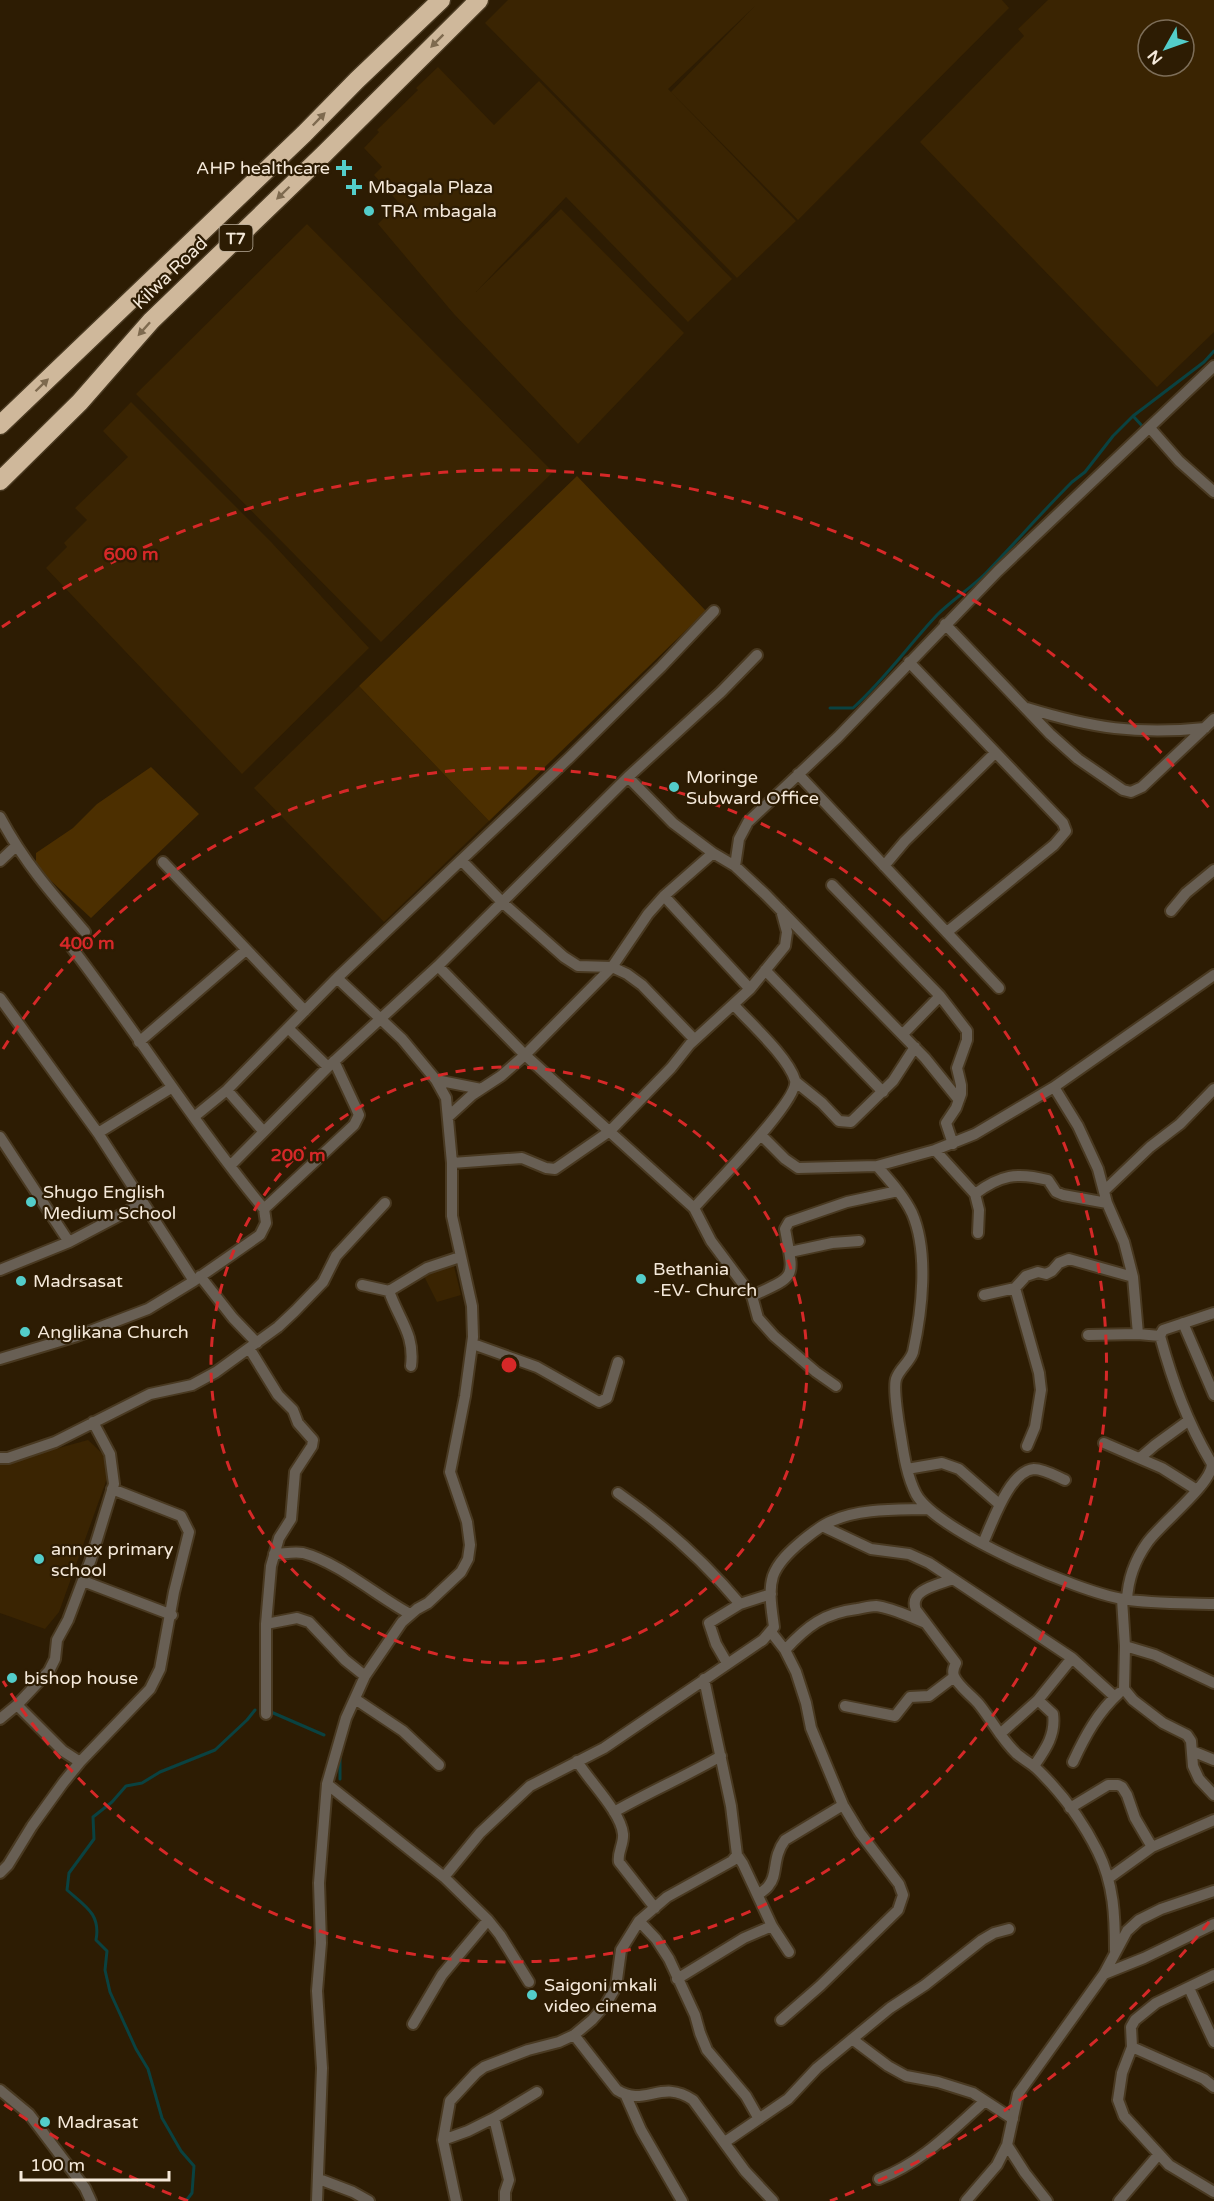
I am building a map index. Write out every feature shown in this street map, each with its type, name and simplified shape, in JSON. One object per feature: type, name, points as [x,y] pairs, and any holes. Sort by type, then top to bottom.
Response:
[{"type":"highway","name":"Kilwa Road","points":[[0,425],[304,135],[357,80],[441,0]]},
{"type":"highway","name":"Kilwa Road","points":[[0,482],[80,402],[151,321],[324,154],[478,0]]},
{"type":"street","points":[[735,866],[739,839],[798,774],[838,737],[998,571],[1214,366]]},
{"type":"street","points":[[1150,428],[1179,461],[1214,492]]},
{"type":"street","points":[[194,1117],[227,1090],[337,978],[462,861],[653,675],[714,611]]},
{"type":"street","points":[[945,624],[1024,707],[1078,759],[1114,785],[1131,792],[1151,780],[1214,719]]},
{"type":"street","points":[[230,1166],[331,1064],[438,966],[628,777],[721,692],[757,655]]},
{"type":"street","points":[[909,662],[1063,823],[1066,831],[1048,851],[947,932]]},
{"type":"street","points":[[1024,707],[1088,725],[1119,729],[1171,731],[1205,728]]},
{"type":"street","points":[[884,866],[905,841],[995,753]]},
{"type":"street","points":[[798,774],[999,988]]},
{"type":"street","points":[[628,777],[673,822],[713,853],[735,866],[781,910],[903,1034],[959,1100]]},
{"type":"street","points":[[0,817],[15,847],[44,885],[86,932]]},
{"type":"street","points":[[0,861],[15,847]]},
{"type":"street","points":[[448,1117],[472,1095],[501,1076],[525,1055],[612,967],[663,896],[713,853]]},
{"type":"street","points":[[462,861],[503,903],[564,957],[578,966],[612,967],[627,974],[642,985],[694,1039]]},
{"type":"street","points":[[163,862],[305,1011]]},
{"type":"street","points":[[1171,911],[1186,893],[1214,870]]},
{"type":"street","points":[[832,885],[940,996],[967,1031],[968,1041],[957,1068],[962,1085],[959,1100],[946,1123],[952,1144]]},
{"type":"street","points":[[663,896],[750,989]]},
{"type":"street","points":[[452,1163],[522,1158],[546,1168],[555,1169],[610,1131],[664,1075],[694,1039],[750,989],[785,946],[787,932],[781,910]]},
{"type":"street","points":[[0,1359],[77,1336],[147,1309],[197,1279],[260,1235],[266,1223],[264,1209],[171,1088],[69,944]]},
{"type":"street","points":[[139,1041],[246,950]]},
{"type":"street","points":[[438,966],[525,1055],[694,1208],[711,1241],[752,1296],[758,1318],[774,1336],[836,1386]]},
{"type":"street","points":[[765,970],[883,1092]]},
{"type":"street","points":[[762,1135],[785,1159],[798,1168],[878,1166],[952,1144],[975,1134],[1054,1087],[1214,975]]},
{"type":"street","points":[[317,2201],[322,2068],[317,1991],[321,1943],[319,1883],[327,1784],[346,1718],[365,1677],[394,1632],[410,1614],[428,1603],[461,1572],[468,1559],[470,1545],[466,1522],[450,1472],[473,1344],[472,1306],[452,1216],[452,1163],[446,1098],[436,1080],[402,1039],[337,978]]},
{"type":"street","points":[[903,1034],[940,996]]},
{"type":"street","points":[[0,998],[98,1132],[143,1203],[197,1279],[233,1318],[253,1346],[278,1395],[293,1410],[298,1422],[312,1440],[312,1446],[296,1472],[291,1519],[279,1538],[271,1566],[266,1624],[266,1713]]},
{"type":"street","points":[[734,1005],[790,1070],[795,1082],[822,1103],[839,1121],[851,1122],[883,1092],[915,1047]]},
{"type":"street","points":[[264,1209],[344,1136],[358,1119],[358,1113],[331,1064],[288,1028]]},
{"type":"street","points":[[436,1080],[482,1089]]},
{"type":"street","points":[[694,1208],[762,1135],[793,1094],[795,1082]]},
{"type":"street","points":[[1054,1087],[1078,1126],[1095,1161],[1107,1203],[1124,1242],[1133,1277],[1138,1334]]},
{"type":"street","points":[[98,1132],[171,1088]]},
{"type":"street","points":[[1104,1191],[1150,1147],[1180,1124],[1214,1089]]},
{"type":"street","points":[[227,1090],[263,1131]]},
{"type":"street","points":[[0,1137],[69,1242]]},
{"type":"street","points":[[935,1150],[975,1194],[979,1210],[978,1233]]},
{"type":"street","points":[[878,1166],[912,1213],[920,1237],[923,1265],[912,1355],[896,1378],[899,1428],[907,1468],[916,1494],[928,1509],[983,1544],[1078,1587],[1125,1599],[1214,1604]]},
{"type":"street","points":[[975,1194],[990,1182],[1007,1176],[1035,1176],[1048,1180],[1056,1192],[1063,1196],[1107,1203]]},
{"type":"street","points":[[752,1296],[785,1281],[790,1275],[790,1252],[785,1229],[789,1222],[847,1202],[898,1191]]},
{"type":"street","points":[[0,1270],[69,1242],[143,1203]]},
{"type":"street","points":[[0,1458],[8,1458],[55,1442],[150,1394],[192,1385],[216,1372],[278,1327],[316,1290],[336,1256],[385,1203]]},
{"type":"street","points":[[790,1252],[832,1243],[859,1241]]},
{"type":"street","points":[[362,1285],[390,1291],[428,1268],[460,1257]]},
{"type":"street","points":[[984,1295],[1015,1288],[1026,1276],[1032,1273],[1046,1274],[1059,1263],[1069,1259],[1133,1277]]},
{"type":"street","points":[[1015,1288],[1040,1381],[1035,1427],[1027,1446]]},
{"type":"street","points":[[390,1291],[409,1334],[412,1350],[411,1366]]},
{"type":"street","points":[[1214,1313],[1163,1330],[1160,1336],[1175,1389],[1188,1421],[1212,1464],[1212,1470],[1197,1490],[1147,1543],[1136,1563],[1128,1583],[1125,1599],[1124,1689],[1133,1700],[1163,1723],[1187,1735],[1191,1742],[1193,1766],[1199,1779],[1214,1795]]},
{"type":"street","points":[[1183,1323],[1214,1395]]},
{"type":"street","points":[[1088,1335],[1160,1336]]},
{"type":"street","points":[[473,1344],[537,1367],[599,1402],[607,1398],[618,1362]]},
{"type":"street","points":[[1141,1457],[1188,1421]]},
{"type":"street","points":[[0,1719],[17,1705],[49,1671],[55,1659],[57,1640],[68,1620],[83,1581],[114,1484],[110,1454],[93,1422]]},
{"type":"street","points":[[1104,1443],[1141,1457],[1197,1490]]},
{"type":"street","points":[[907,1468],[942,1463],[959,1469],[999,1504]]},
{"type":"street","points":[[983,1544],[999,1504],[1023,1474],[1034,1469],[1065,1480]]},
{"type":"street","points":[[0,1874],[32,1826],[80,1762],[150,1689],[160,1669],[172,1615],[174,1592],[189,1532],[181,1516],[112,1490]]},
{"type":"street","points":[[618,1493],[637,1506],[692,1554],[718,1578],[740,1604]]},
{"type":"street","points":[[444,1877],[480,1833],[530,1786],[630,1731],[763,1640],[774,1627],[772,1578],[779,1563],[797,1545],[822,1526],[842,1517],[864,1513],[928,1509]]},
{"type":"street","points":[[822,1526],[871,1549],[909,1554],[929,1563],[1072,1658],[1115,1697]]},
{"type":"street","points":[[274,1554],[301,1552],[368,1587],[410,1614]]},
{"type":"street","points":[[952,1579],[922,1590],[913,1603],[916,1610],[956,1663],[953,1669],[954,1677],[979,1704],[1018,1755],[1034,1766],[1070,1808],[1099,1853],[1109,1878],[1114,1916],[1115,1951]]},
{"type":"street","points":[[83,1581],[172,1615]]},
{"type":"street","points":[[727,1663],[716,1644],[709,1623],[740,1604],[771,1594]]},
{"type":"street","points":[[785,1650],[811,1625],[828,1615],[849,1610],[875,1606],[894,1610],[926,1623]]},
{"type":"street","points":[[266,1624],[297,1618],[309,1622],[345,1660],[365,1677]]},
{"type":"street","points":[[771,1632],[785,1650],[800,1682],[811,1728],[843,1806],[860,1833],[899,1884],[903,1895],[898,1910],[820,1986],[781,2020]]},
{"type":"street","points":[[1125,1646],[1155,1655],[1214,1683]]},
{"type":"street","points":[[1000,1734],[1038,1700],[1072,1658]]},
{"type":"street","points":[[845,1706],[895,1716],[910,1697],[929,1696],[954,1677]]},
{"type":"street","points":[[704,1679],[731,1806],[737,1856],[772,1926],[789,1952]]},
{"type":"street","points":[[1073,1762],[1084,1737],[1108,1704],[1124,1689]]},
{"type":"street","points":[[355,1700],[403,1731],[439,1765]]},
{"type":"street","points":[[1034,1766],[1049,1744],[1053,1730],[1053,1714],[1038,1700]]},
{"type":"street","points":[[17,1705],[63,1751],[80,1762]]},
{"type":"street","points":[[1192,1751],[1214,1760]]},
{"type":"street","points":[[614,1812],[644,1795],[684,1778],[721,1756]]},
{"type":"street","points":[[577,1761],[614,1812],[623,1835],[619,1862],[655,1908]]},
{"type":"street","points":[[327,1784],[444,1877],[488,1920],[529,1982]]},
{"type":"street","points":[[1070,1808],[1108,1785],[1118,1785],[1127,1795],[1135,1818],[1152,1847]]},
{"type":"street","points":[[758,1895],[770,1885],[779,1848],[785,1840],[843,1806]]},
{"type":"street","points":[[1109,1878],[1152,1847],[1214,1820]]},
{"type":"street","points":[[456,2201],[443,2140],[450,2101],[476,2073],[498,2061],[574,2035],[592,2020],[616,1987],[621,1950],[639,1922],[667,1897],[737,1856]]},
{"type":"street","points":[[966,2201],[997,2165],[1007,2145],[1018,2094],[1104,1974],[1127,1931],[1139,1920],[1161,1909],[1213,1894]]},
{"type":"street","points":[[413,2024],[442,1975],[488,1920]]},
{"type":"street","points":[[639,1922],[656,1939],[669,1959],[695,2015],[707,2050],[746,2096],[759,2119]]},
{"type":"street","points":[[1104,1974],[1144,1959],[1214,1924]]},
{"type":"street","points":[[677,1979],[744,1938],[772,1926]]},
{"type":"street","points":[[725,2142],[788,2099],[817,2068],[890,2008],[925,1985],[982,1940],[994,1933],[1009,1929]]},
{"type":"street","points":[[1214,1975],[1156,2003],[1135,2020],[1131,2027],[1132,2047],[1122,2073],[1118,2100],[1124,2116],[1159,2154],[1176,2170],[1214,2192]]},
{"type":"street","points":[[1189,1988],[1214,2042]]},
{"type":"street","points":[[574,2035],[617,2090],[626,2096],[634,2098],[664,2091],[682,2092],[693,2100],[745,2170],[773,2201]]},
{"type":"street","points":[[852,2039],[888,2066],[906,2076],[962,2088],[1013,2119]]},
{"type":"street","points":[[1132,2047],[1204,2079],[1214,2087]]},
{"type":"street","points":[[0,2090],[29,2114],[85,2188],[91,2201]]},
{"type":"street","points":[[443,2140],[494,2118],[537,2092]]},
{"type":"street","points":[[626,2096],[641,2130],[682,2201]]},
{"type":"street","points":[[879,2179],[900,2171],[925,2155],[985,2101]]},
{"type":"street","points":[[494,2118],[509,2180],[505,2201]]},
{"type":"street","points":[[1007,2145],[1047,2201]]},
{"type":"street","points":[[1119,2201],[1159,2154]]},
{"type":"street","points":[[319,2179],[369,2201]]},
{"type":"shaded area","points":[[508,0],[1002,0],[1009,8],[798,220],[671,92],[755,6],[668,89],[796,221],[737,278],[485,23]]},
{"type":"shaded area","points":[[1048,0],[1214,0],[1214,332],[1157,387],[920,142],[1024,36],[1018,29]]},
{"type":"shaded area","points":[[438,67],[494,125],[539,81],[732,279],[688,322],[566,197],[476,292],[561,209],[684,333],[578,444],[454,314],[378,224],[399,203],[374,175],[382,167],[364,148],[379,132],[377,130]]},
{"type":"shaded area","points":[[307,224],[553,472],[381,642],[136,394]]},
{"type":"shaded area","points":[[131,402],[272,543],[369,648],[242,774],[46,568],[67,547],[64,543],[87,520],[75,508],[128,457],[103,431]]},
{"type":"shaded area","points":[[577,476],[706,611],[489,821],[359,686]]},
{"type":"shaded area","points":[[359,686],[489,821],[384,922],[254,788]]},
{"type":"shaded area","points":[[151,767],[199,814],[91,918],[36,867],[36,853],[73,828],[97,804]]},
{"type":"shaded area","points":[[453,1262],[461,1295],[437,1302],[424,1276]]},
{"type":"shaded area","name":"annex primary school","points":[[88,1440],[106,1457],[109,1473],[59,1612],[45,1629],[0,1613],[0,1464]]},
{"type":"waterway","points":[[830,708],[853,708],[876,686],[937,615],[986,573],[1061,493],[1085,472],[1113,436],[1133,416],[1204,362],[1214,351]]},
{"type":"waterway","points":[[1133,416],[1144,428]]},
{"type":"waterway","points":[[186,2201],[192,2193],[194,2166],[181,2151],[162,2118],[148,2069],[136,2049],[110,1992],[105,1970],[107,1951],[96,1940],[94,1917],[67,1890],[69,1873],[94,1839],[93,1817],[112,1802],[126,1786],[142,1783],[160,1772],[215,1750],[255,1710]]},
{"type":"waterway","points":[[271,1712],[324,1735]]},
{"type":"waterway","points":[[340,1754],[340,1779]]},
{"type":"place","name":"AHP healthcare","points":[[344,168]]},
{"type":"place","name":"Mbagala Plaza","points":[[354,187]]},
{"type":"place","name":"TRA mbagala","points":[[369,211]]},
{"type":"place","name":"Moringe Subward Office","points":[[674,787]]},
{"type":"place","name":"Shugo English Medium School","points":[[31,1202]]},
{"type":"place","name":"Bethania -EV- Church","points":[[641,1279]]},
{"type":"place","name":"Madrsasat","points":[[21,1281]]},
{"type":"place","name":"Anglikana Church","points":[[25,1332]]},
{"type":"place","name":"annex primary school","points":[[39,1559]]},
{"type":"place","name":"bishop house","points":[[12,1678]]},
{"type":"place","name":"Saigoni mkali video cinema","points":[[532,1995]]},
{"type":"place","name":"Madrasat","points":[[45,2122]]}]
